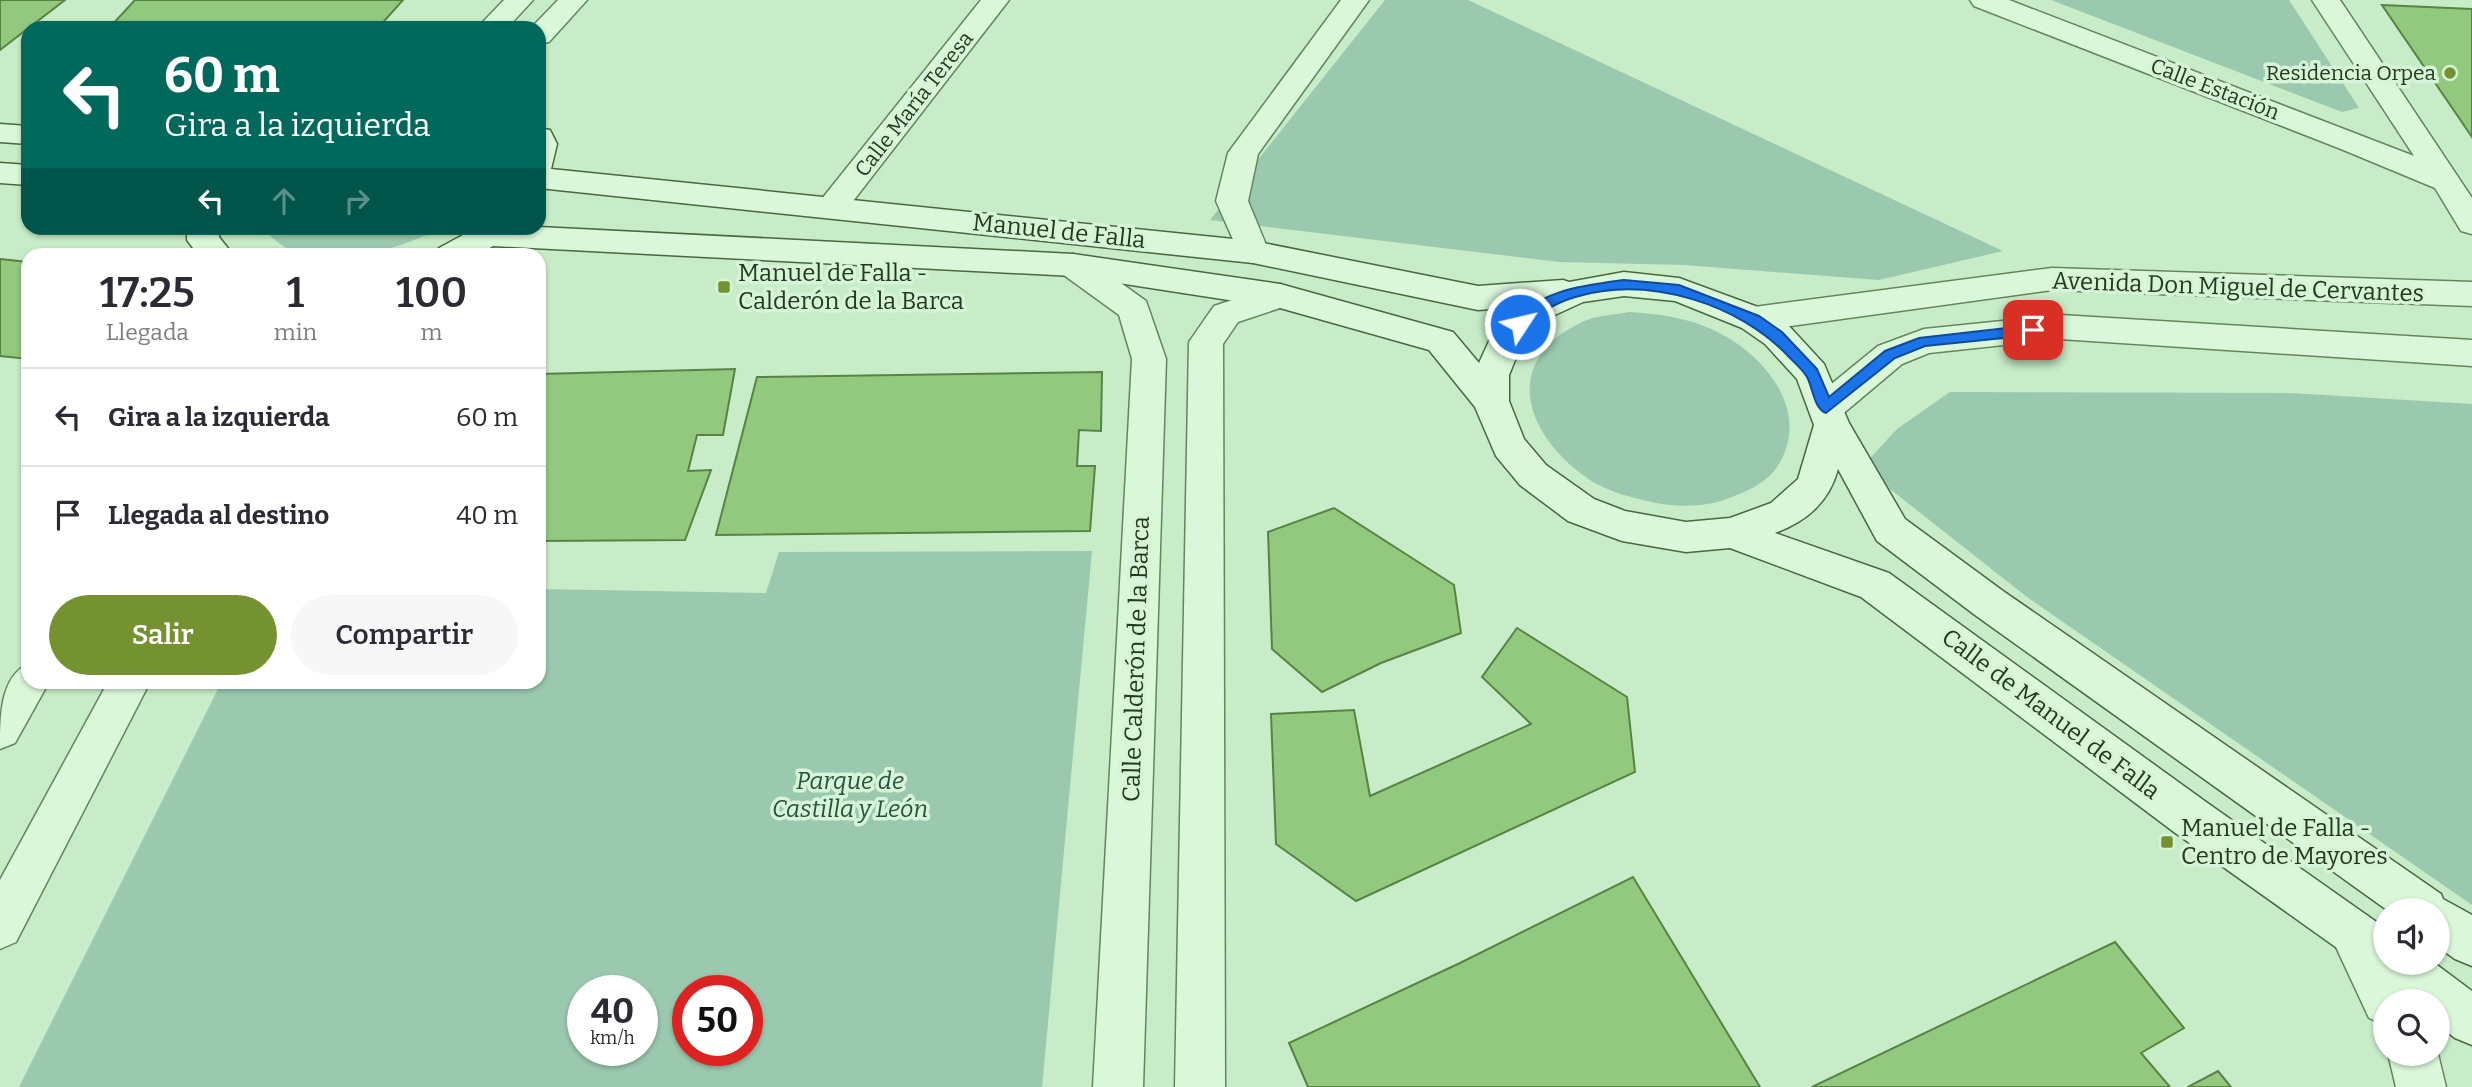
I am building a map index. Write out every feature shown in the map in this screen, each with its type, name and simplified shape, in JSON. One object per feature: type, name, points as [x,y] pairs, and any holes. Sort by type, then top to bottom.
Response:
[{"type":"street","points":[[498,21],[519,0]]},
{"type":"street","points":[[546,29],[573,0]]},
{"type":"street","name":"Calle María Teresa","points":[[832,207],[995,0]]},
{"type":"street","points":[[1253,252],[1232,201],[1243,153],[1354,0]]},
{"type":"street","name":"Calle Estación","points":[[1984,0],[2446,181]]},
{"type":"street","points":[[2326,0],[2472,223]]},
{"type":"street","points":[[0,133],[21,134]]},
{"type":"street","points":[[2352,142],[2394,146],[2415,135]]},
{"type":"street","points":[[0,173],[21,174]]},
{"type":"street","name":"Manuel de Falla","points":[[546,179],[1253,252],[1478,298],[1576,292]]},
{"type":"street","points":[[2446,181],[2472,215]]},
{"type":"street","name":"Manuel de Falla","points":[[546,234],[1073,265],[1280,296],[1441,341],[1492,401]]},
{"type":"street","points":[[463,248],[485,235]]},
{"type":"street","name":"Calle Calderón de la Barca","points":[[1073,265],[1134,309],[1149,359],[1118,1087]]},
{"type":"street","name":"Avenida Don Miguel de Cervantes","points":[[1754,319],[2052,279],[2472,294]]},
{"type":"street","points":[[1829,416],[1814,487],[1784,514],[1731,533],[1686,537],[1622,526],[1581,510],[1533,475],[1509,446],[1492,401],[1492,375],[1507,337],[1532,312],[1576,292],[1624,284],[1679,290],[1754,319],[1777,335],[1812,373],[1829,416],[1891,530],[1989,603],[2408,898]]},
{"type":"street","points":[[1200,1087],[1206,342],[1226,314],[1280,296]]},
{"type":"street","name":"Avenida Don Miguel de Cervantes","points":[[1829,416],[1890,355],[1924,341],[2060,327],[2472,353]]},
{"type":"street","name":"Calle de Manuel de Falla","points":[[1731,533],[1875,585],[2190,817],[2369,944]]},
{"type":"street","points":[[0,730],[25,689]]},
{"type":"street","points":[[0,926],[126,689]]},
{"type":"street","points":[[2450,927],[2472,943]]},
{"type":"street","points":[[2369,944],[2382,989]]},
{"type":"street","points":[[2410,975],[2472,1021]]},
{"type":"street","points":[[2418,1066],[2421,1087]]},
{"type":"green space","points":[[1385,0],[1468,0],[2003,251],[1879,280],[1684,265],[1559,262],[1210,220]]},
{"type":"green space","points":[[2051,0],[2289,0],[2359,108],[2342,112]]},
{"type":"green space","points":[[271,235],[425,235],[392,248],[288,248]]},
{"type":"green space","points":[[1629,312],[1671,317],[1711,329],[1748,352],[1764,368],[1777,385],[1786,405],[1789,425],[1787,446],[1777,467],[1767,478],[1746,491],[1708,504],[1691,506],[1656,503],[1620,494],[1595,483],[1565,460],[1547,439],[1535,418],[1530,396],[1532,374],[1541,354],[1559,336],[1587,320]]},
{"type":"green space","points":[[1950,392],[2291,393],[2472,404],[2472,905],[2027,597],[1862,467],[1897,429]]},
{"type":"green space","name":"Parque de Castilla y León","points":[[1092,551],[1042,1087],[19,1087],[218,689],[546,689],[546,589],[766,593],[779,552]]},
{"type":"building","points":[[0,0],[65,0],[38,21],[21,21],[21,34],[0,50]]},
{"type":"building","points":[[135,0],[403,0],[384,21],[116,21]]},
{"type":"building","name":"Residencia Orpea","points":[[2382,5],[2472,9],[2472,137]]},
{"type":"building","points":[[0,259],[21,261],[21,358],[0,356]]},
{"type":"building","points":[[735,369],[723,435],[697,435],[688,471],[711,470],[685,540],[546,541],[546,374]]},
{"type":"building","points":[[1102,372],[1101,431],[1079,430],[1077,466],[1095,466],[1090,531],[716,535],[757,377]]},
{"type":"building","points":[[1334,508],[1454,585],[1461,633],[1381,663],[1322,692],[1272,649],[1268,532]]},
{"type":"building","points":[[1517,628],[1627,697],[1635,772],[1356,901],[1276,844],[1271,714],[1354,710],[1370,796],[1531,724],[1482,677]]},
{"type":"building","points":[[1633,877],[1760,1087],[1308,1087],[1289,1043],[1460,963]]},
{"type":"building","points":[[2115,942],[2184,1028],[2141,1053],[2170,1087],[1812,1087]]},
{"type":"building","points":[[2218,1071],[2231,1087],[2188,1087]]},
{"type":"place","name":"Residencia Orpea","points":[[2450,73]]},
{"type":"place","name":"Manuel de Falla - Calderón de la Barca","points":[[724,287]]},
{"type":"place","name":"Manuel de Falla - Centro de Mayores","points":[[2167,842]]},
{"type":"route","points":[[1520,324],[1532,312],[1576,292],[1624,284],[1679,290],[1754,319],[1777,335],[1812,373],[1826,408],[1890,355],[1924,341],[2033,330]]}]
